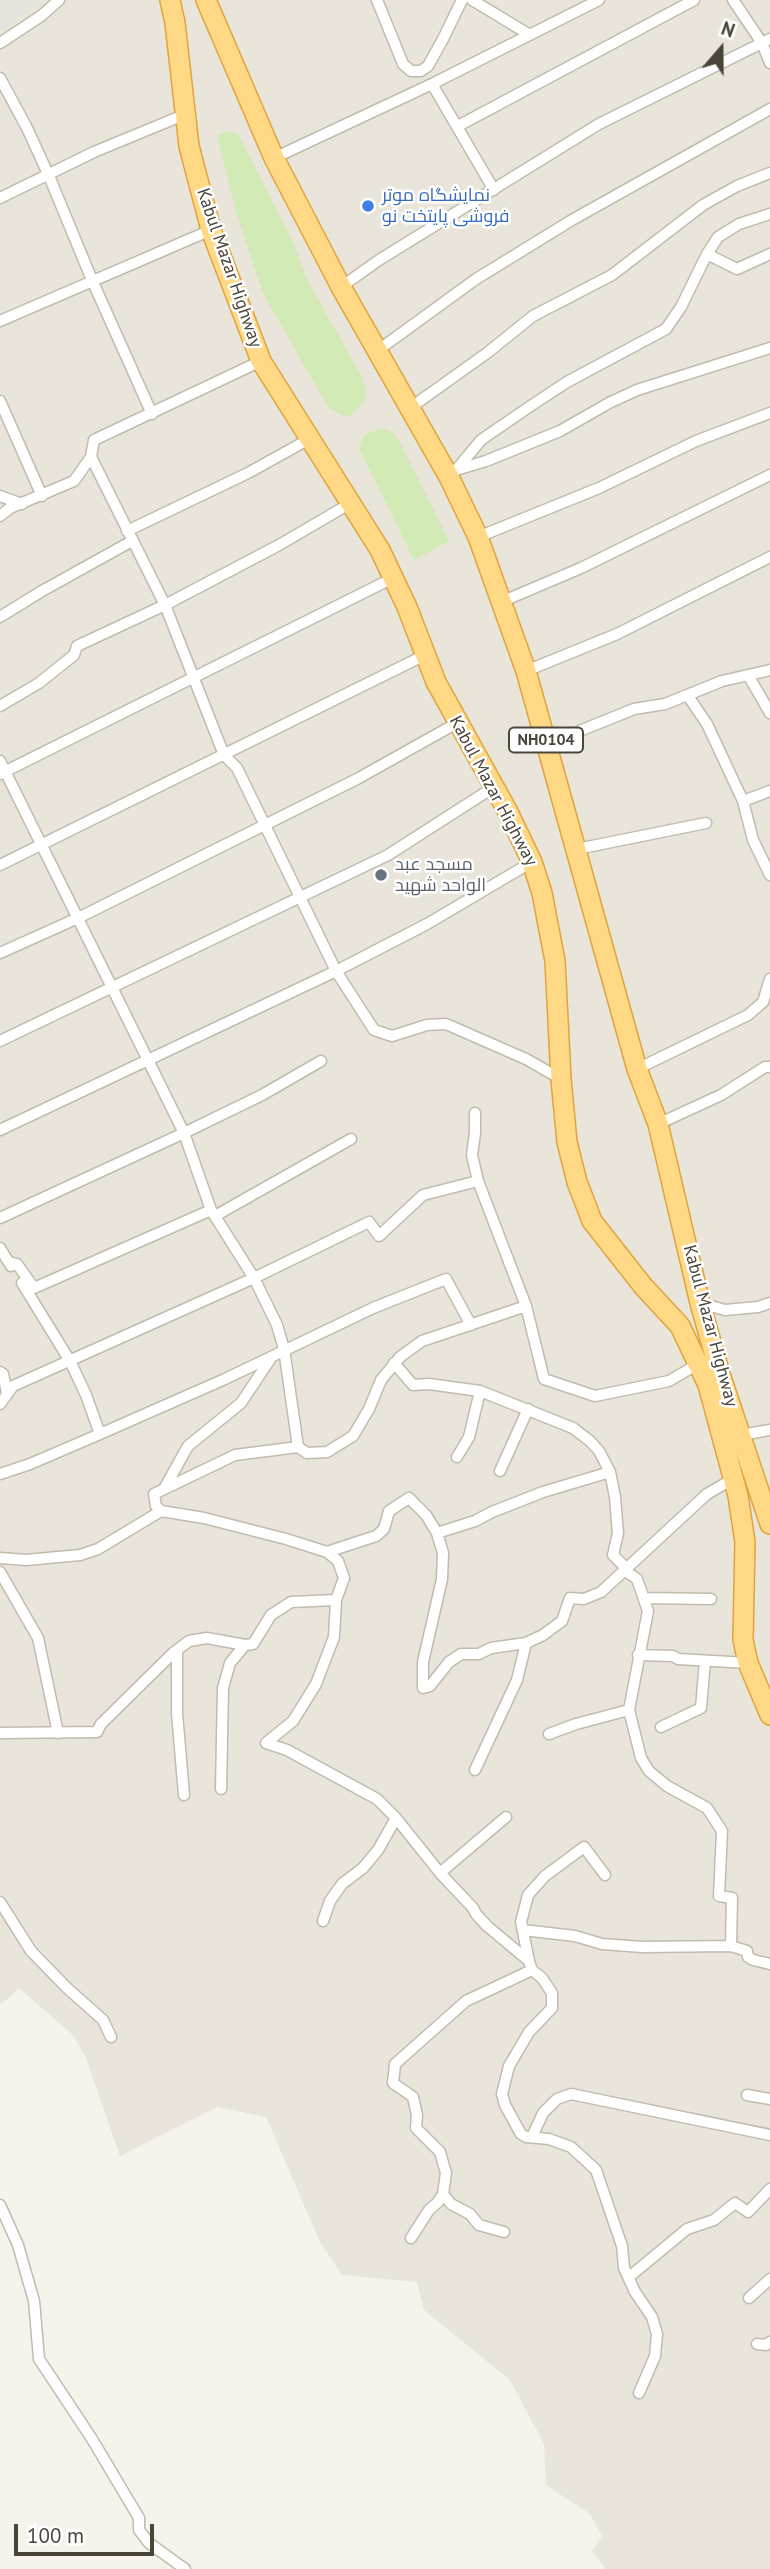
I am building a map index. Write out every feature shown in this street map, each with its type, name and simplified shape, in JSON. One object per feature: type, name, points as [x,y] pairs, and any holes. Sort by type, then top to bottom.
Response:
[{"type":"highway","name":"Kabul Mazar Highway","points":[[170,0],[189,146],[211,230],[261,361],[380,550],[457,723],[532,862],[542,893],[555,961],[561,1079],[568,1142],[577,1182],[593,1221],[643,1286],[680,1326],[708,1385],[733,1479],[745,1542],[744,1640],[748,1662],[770,1715]]},
{"type":"highway","name":"Kabul Mazar Highway","points":[[206,0],[274,158],[377,351],[410,408],[453,473],[478,537],[526,671],[637,1069],[658,1125],[703,1311],[741,1435],[767,1503],[770,1524]]},
{"type":"street","points":[[0,43],[41,16],[59,0]]},
{"type":"street","points":[[377,0],[403,64],[411,71],[421,72],[428,65],[462,0]]},
{"type":"street","points":[[471,0],[530,35]]},
{"type":"street","points":[[274,158],[414,93],[599,0]]},
{"type":"street","points":[[458,127],[694,0]]},
{"type":"street","points":[[733,0],[766,41],[770,63]]},
{"type":"street","points":[[341,287],[379,260],[599,124],[766,41]]},
{"type":"street","points":[[411,71],[414,93]]},
{"type":"street","points":[[0,78],[49,176],[152,414]]},
{"type":"street","points":[[432,84],[494,190]]},
{"type":"street","points":[[377,351],[476,278],[572,220],[770,109]]},
{"type":"street","points":[[0,198],[94,152],[186,114]]},
{"type":"street","points":[[410,408],[533,316],[612,275],[703,205],[737,186],[770,173]]},
{"type":"street","points":[[453,473],[481,440],[566,382],[666,329],[718,237],[738,224],[770,214]]},
{"type":"street","points":[[0,321],[211,230]]},
{"type":"street","points":[[707,254],[737,269],[770,254]]},
{"type":"street","points":[[453,473],[559,431],[637,390],[770,348]]},
{"type":"street","points":[[0,516],[10,508],[74,481],[91,457],[93,440],[261,361]]},
{"type":"street","points":[[0,401],[42,496]]},
{"type":"street","points":[[478,537],[599,488],[696,441],[770,413]]},
{"type":"street","points":[[0,617],[129,536],[311,438]]},
{"type":"street","points":[[91,457],[165,605],[225,755],[237,768],[336,971],[373,1030],[392,1036],[427,1025],[446,1024],[526,1059],[561,1079]]},
{"type":"street","points":[[501,602],[538,589],[770,475]]},
{"type":"street","points":[[0,496],[22,504]]},
{"type":"street","points":[[0,706],[48,676],[74,655],[77,646],[165,605],[279,545],[351,503]]},
{"type":"street","points":[[526,671],[617,635],[770,557]]},
{"type":"street","points":[[298,1447],[284,1349],[277,1325],[254,1278],[213,1213],[184,1133],[43,845],[2,769],[393,578]]},
{"type":"street","points":[[0,865],[425,655]]},
{"type":"street","points":[[548,748],[625,712],[688,696],[722,681],[770,670]]},
{"type":"street","points":[[748,675],[770,713]]},
{"type":"street","points":[[688,696],[708,724],[743,802],[753,839],[770,875]]},
{"type":"street","points":[[0,953],[78,918],[357,779],[457,723]]},
{"type":"street","points":[[0,1041],[388,855],[494,788]]},
{"type":"street","points":[[743,802],[770,791]]},
{"type":"street","points":[[577,849],[706,823]]},
{"type":"street","points":[[0,1130],[336,971],[427,924],[532,862]]},
{"type":"street","points":[[637,1069],[748,1015],[764,1002],[770,979]]},
{"type":"street","points":[[0,1218],[184,1133],[262,1095],[321,1062]]},
{"type":"street","points":[[658,1125],[720,1095],[765,1067],[770,1067]]},
{"type":"street","points":[[475,1113],[472,1155],[478,1181],[526,1306],[544,1379],[595,1396],[669,1381],[698,1364]]},
{"type":"street","points":[[9,1262],[17,1264],[34,1288],[213,1213],[351,1139]]},
{"type":"street","points":[[0,1404],[13,1386],[254,1278],[369,1222],[379,1236],[423,1195],[478,1181]]},
{"type":"street","points":[[0,1248],[69,1361],[86,1395],[100,1434]]},
{"type":"street","points":[[0,1474],[100,1434],[395,1298],[446,1279],[471,1325]]},
{"type":"street","points":[[680,1326],[703,1311],[758,1307],[770,1303]]},
{"type":"street","points":[[526,1306],[422,1341],[394,1363],[381,1380],[353,1437],[327,1452],[307,1453],[298,1447],[235,1455],[155,1494],[156,1506],[161,1511],[258,1531],[327,1552],[338,1561],[344,1578],[336,1600],[334,1637],[316,1685],[293,1721],[266,1743],[287,1751],[377,1799],[476,1914],[531,1966],[552,1993],[552,2008],[529,2032],[509,2066],[502,2094],[521,2134],[549,2139],[571,2147],[596,2170],[622,2246],[624,2268],[652,2317],[657,2334],[655,2356],[639,2393]]},
{"type":"street","points":[[164,1489],[188,1446],[242,1403],[273,1356]]},
{"type":"street","points":[[394,1363],[412,1385],[429,1384],[480,1391],[573,1428],[599,1451],[610,1472],[615,1497],[618,1533],[613,1555],[637,1579],[648,1611],[629,1710],[643,1764],[667,1786],[707,1808],[722,1831],[719,1896],[732,1898],[731,1946]]},
{"type":"street","points":[[0,1372],[3,1374],[7,1393]]},
{"type":"street","points":[[457,1457],[470,1437],[480,1391]]},
{"type":"street","points":[[499,1471],[528,1409]]},
{"type":"street","points":[[741,1435],[770,1430]]},
{"type":"street","points":[[437,1533],[475,1521],[543,1492],[610,1472]]},
{"type":"street","points":[[327,1552],[376,1536],[384,1529],[389,1511],[409,1498],[426,1515],[437,1533],[443,1553],[442,1579],[423,1662],[423,1688],[430,1686],[449,1662],[461,1654],[479,1654],[492,1648],[526,1643],[543,1635],[562,1621],[570,1598],[584,1599],[601,1592],[707,1494],[733,1479]]},
{"type":"street","points":[[0,1558],[26,1560],[80,1555],[98,1549],[161,1511]]},
{"type":"street","points":[[0,1572],[38,1638],[58,1733]]},
{"type":"street","points":[[643,1598],[711,1599]]},
{"type":"street","points":[[0,1732],[97,1732],[100,1724],[189,1641],[207,1638],[253,1644],[271,1615],[291,1602],[336,1600]]},
{"type":"street","points":[[475,1770],[517,1680],[526,1643]]},
{"type":"street","points":[[221,1789],[223,1688],[230,1663],[245,1645]]},
{"type":"street","points":[[177,1650],[177,1713],[184,1795]]},
{"type":"street","points":[[638,1655],[748,1662]]},
{"type":"street","points":[[661,1727],[701,1708],[705,1661]]},
{"type":"street","points":[[549,1734],[629,1710]]},
{"type":"street","points":[[440,1873],[506,1816]]},
{"type":"street","points":[[323,1921],[330,1901],[342,1884],[363,1868],[378,1850],[396,1818]]},
{"type":"street","points":[[531,1966],[521,1922],[528,1895],[545,1876],[584,1847],[605,1875]]},
{"type":"street","points":[[0,1902],[31,1951],[103,2020],[110,2037]]},
{"type":"street","points":[[523,1930],[575,1936],[602,1944],[642,1947],[731,1946],[747,1951],[748,1957],[753,1960],[770,1964]]},
{"type":"street","points":[[411,2238],[443,2194],[446,2173],[440,2152],[432,2141],[416,2128],[417,2115],[413,2097],[393,2083],[395,2064],[467,2001],[531,1966]]},
{"type":"street","points":[[532,2137],[543,2113],[556,2099],[571,2094],[770,2135]]},
{"type":"street","points":[[747,2095],[770,2099]]},
{"type":"street","points":[[629,2277],[687,2229],[714,2220],[736,2203],[748,2212],[770,2189]]},
{"type":"street","points":[[443,2194],[451,2204],[470,2214],[479,2225],[505,2232]]},
{"type":"street","points":[[0,2205],[18,2245],[34,2301],[39,2359],[92,2439],[139,2518],[139,2530],[149,2543],[185,2569]]},
{"type":"street","points":[[749,2298],[770,2279]]},
{"type":"street","points":[[757,2344],[765,2345],[770,2342]]},
{"type":"shaded area","points":[[0,0],[770,0],[770,2569],[606,2569],[592,2551],[602,2536],[590,2514],[546,2485],[544,2444],[510,2380],[424,2310],[417,2282],[342,2275],[320,2242],[266,2117],[217,2107],[120,2156],[86,2058],[73,2035],[19,1988],[2,2004],[0,2002]]},
{"type":"shaded area","points":[[0,0],[37,0],[24,13],[0,29]]},
{"type":"green space","points":[[226,131],[238,134],[294,244],[306,278],[362,377],[366,391],[364,401],[350,416],[341,415],[328,407],[263,293],[236,211],[217,137]]},
{"type":"green space","points":[[382,428],[396,435],[449,541],[414,560],[359,448],[364,435]]},
{"type":"place","name":"نمایشگاه موتر فروشی پایتخت نو","points":[[368,206]]},
{"type":"place","name":"مسجد عبد الواحد شهید","points":[[381,875]]}]
